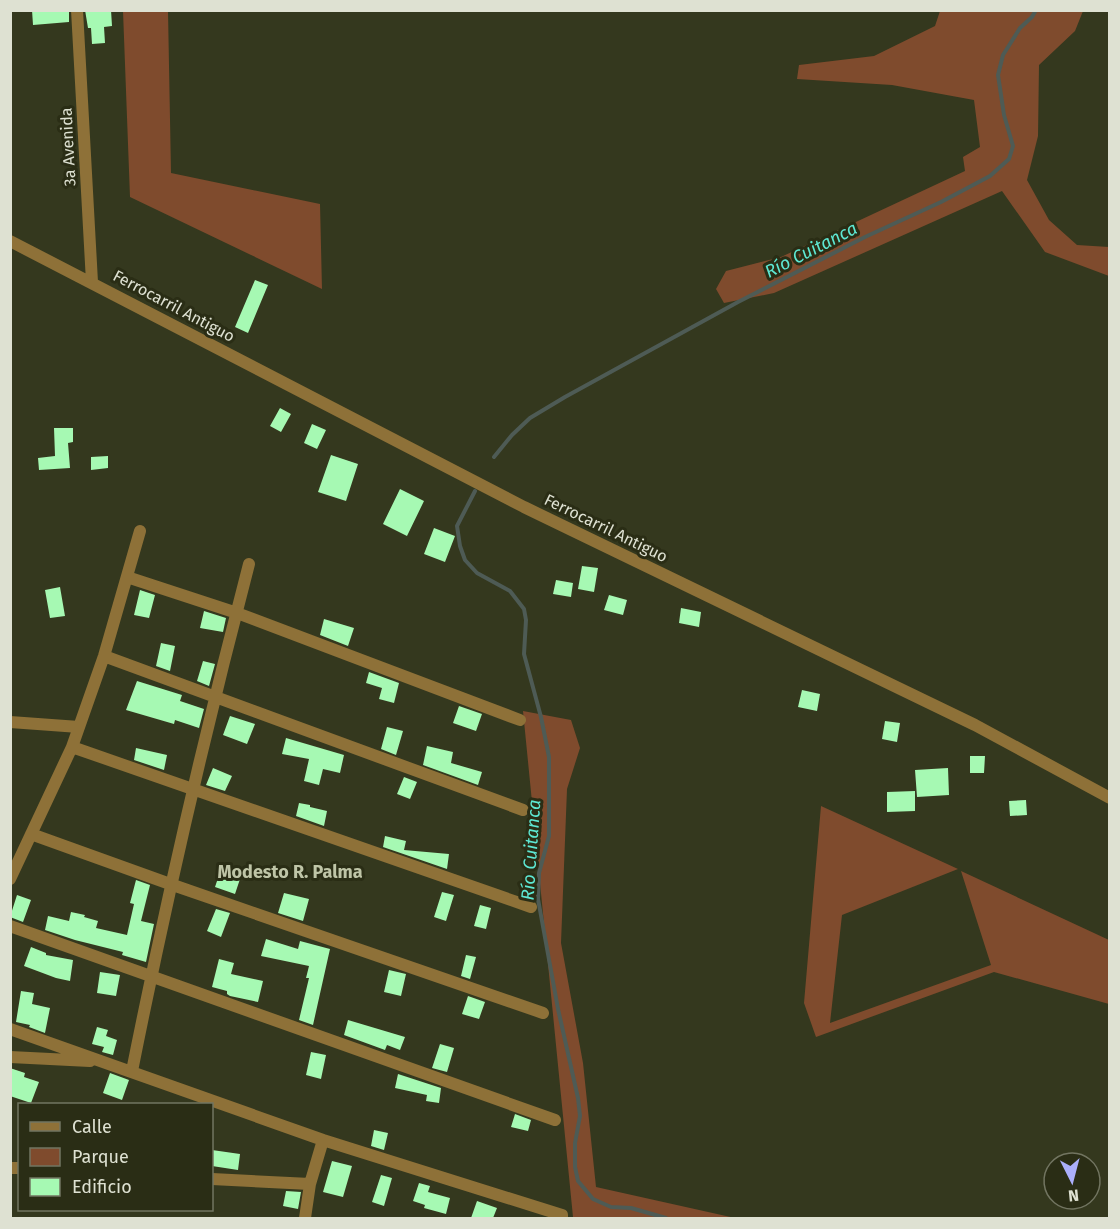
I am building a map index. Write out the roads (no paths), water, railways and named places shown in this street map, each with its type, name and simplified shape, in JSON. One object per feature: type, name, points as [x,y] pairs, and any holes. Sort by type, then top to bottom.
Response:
[{"type":"street","name":"3a Avenida","points":[[77,10],[92,282]]},
{"type":"street","name":"Ferrocarril Antiguo","points":[[10,241],[524,507],[975,725],[1110,798]]},
{"type":"street","points":[[10,879],[72,747],[104,656],[140,531]]},
{"type":"street","points":[[132,1071],[170,884],[214,697],[249,564]]},
{"type":"street","points":[[127,577],[237,613],[520,720]]},
{"type":"street","points":[[104,656],[523,810]]},
{"type":"street","points":[[10,722],[79,728]]},
{"type":"street","points":[[72,747],[531,907]]},
{"type":"street","points":[[32,834],[170,884],[543,1012]]},
{"type":"street","points":[[10,926],[555,1120]]},
{"type":"street","points":[[10,1029],[324,1140],[562,1215],[562,1218]]},
{"type":"street","points":[[10,1057],[107,1062]]},
{"type":"street","points":[[305,1218],[310,1184],[324,1140]]},
{"type":"street","points":[[213,1179],[310,1184]]},
{"type":"waterway","name":"Río Cuitanca","points":[[494,457],[530,418],[565,397],[738,302],[990,176],[1009,159],[1013,146],[1004,115],[998,75],[1003,55],[1020,28],[1036,10]]},
{"type":"waterway","name":"Río Cuitanca","points":[[475,491],[457,526],[460,546],[465,560],[477,573],[510,591],[524,609],[526,620],[524,654],[549,757],[549,836],[539,873],[538,899],[558,1009],[578,1098],[580,1116],[575,1143],[575,1167],[578,1181],[593,1199],[611,1207],[631,1208],[666,1218]]},
{"type":"district","name":"Modesto R. Palma","points":[[290,872]]}]
